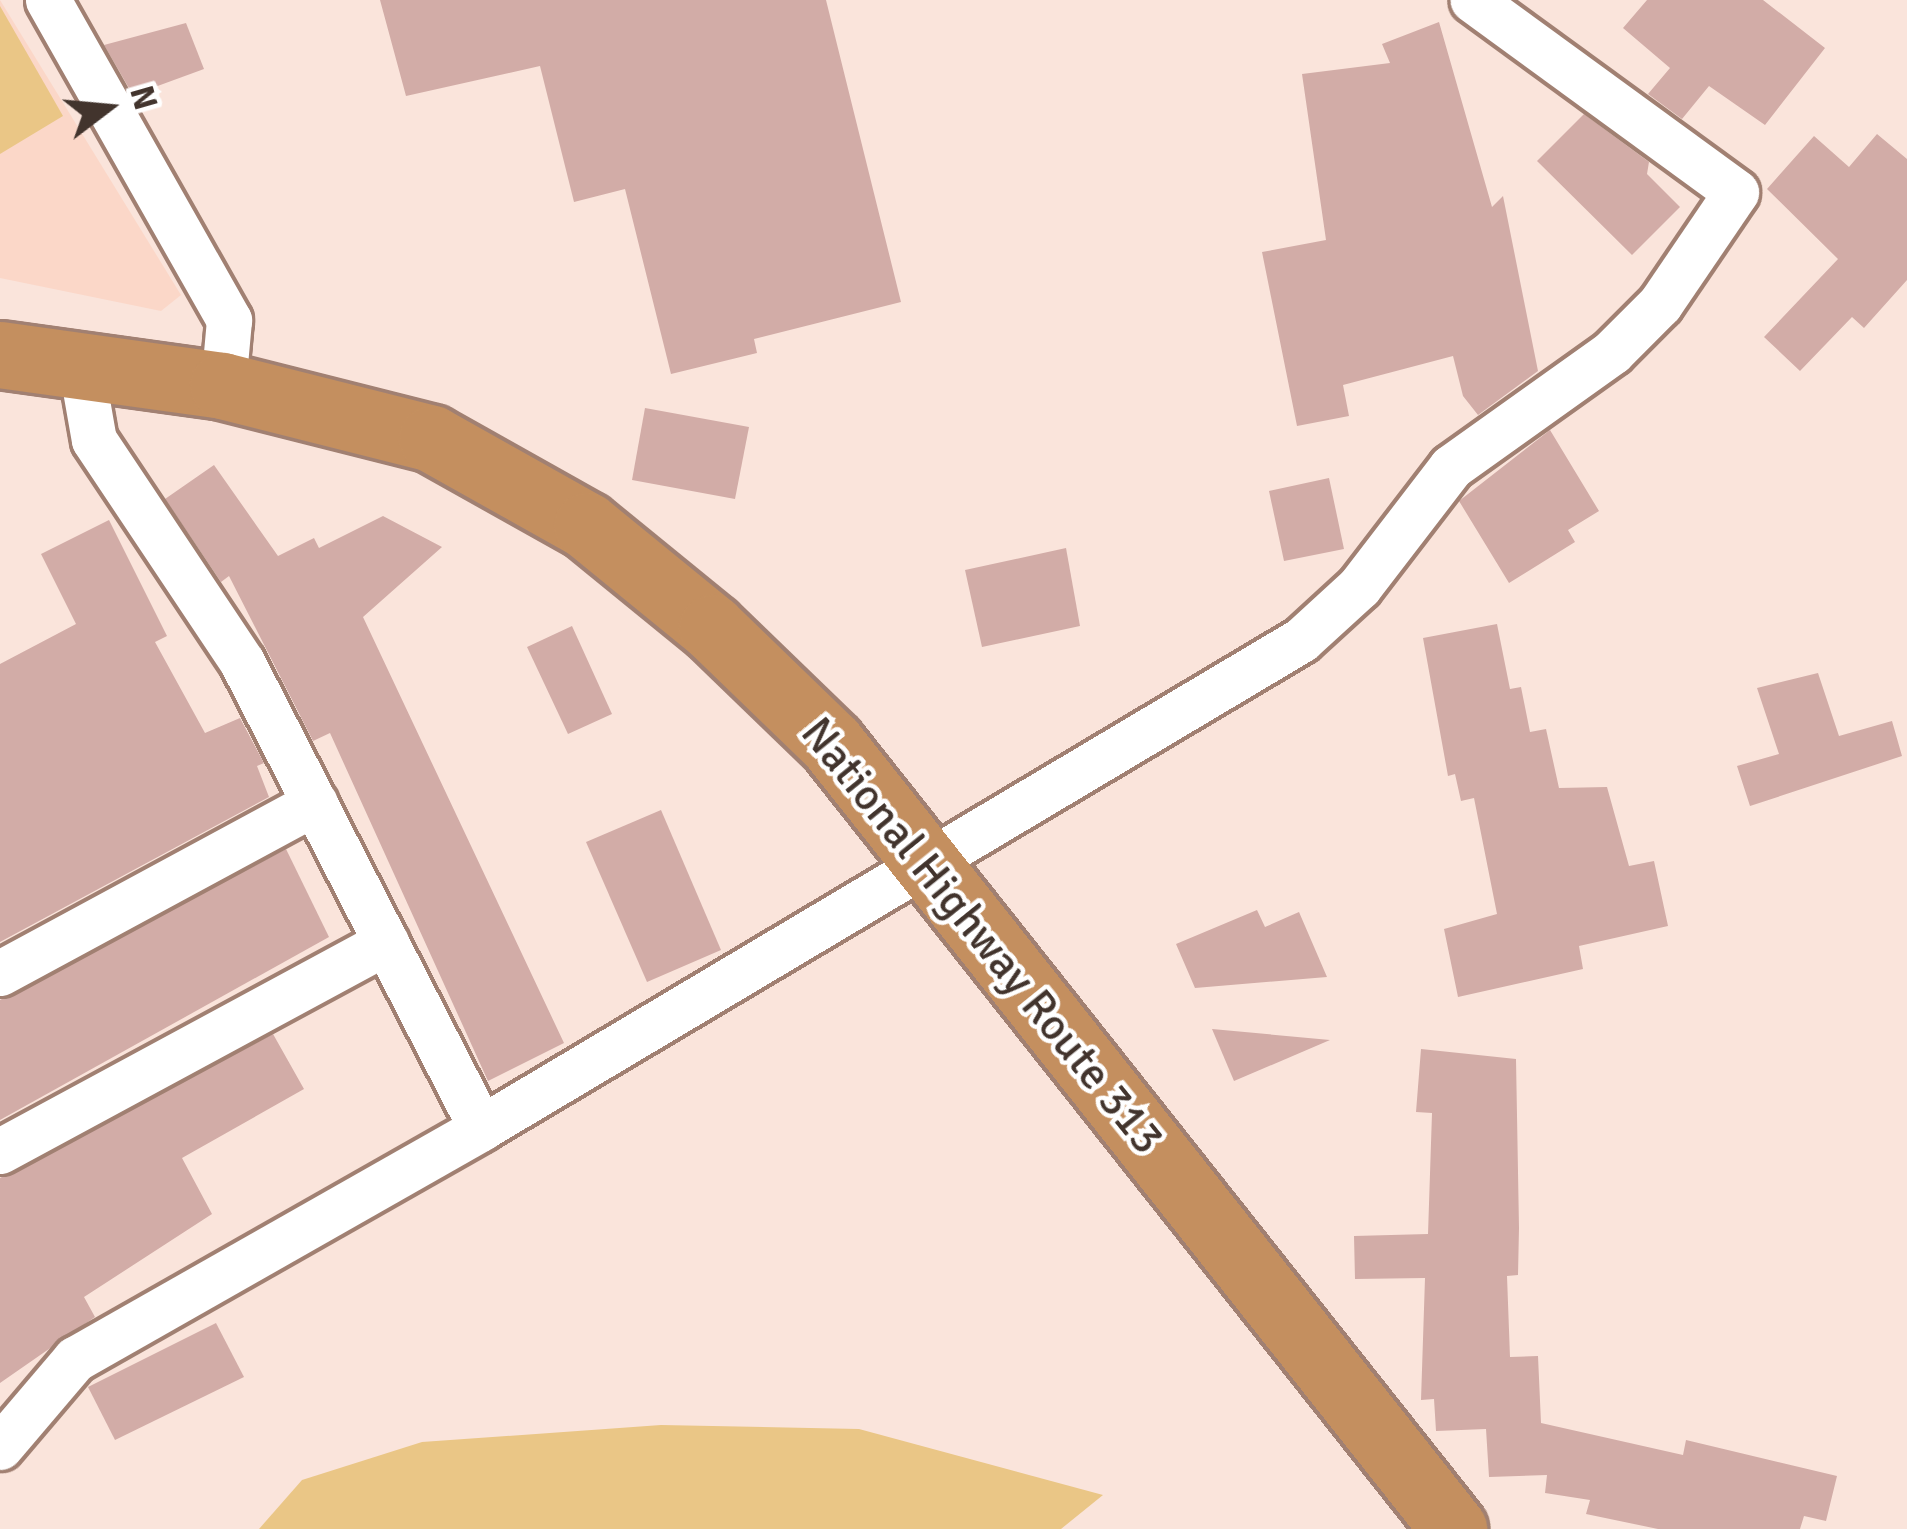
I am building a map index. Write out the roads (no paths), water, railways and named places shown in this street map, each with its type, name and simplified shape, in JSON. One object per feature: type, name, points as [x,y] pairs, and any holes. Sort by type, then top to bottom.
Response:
[{"type":"highway","name":"National Highway Route 313","points":[[0,355],[80,361],[224,386],[432,439],[587,526],[747,661],[928,856],[1454,1529]]},
{"type":"street","points":[[48,0],[229,320],[224,386]]},
{"type":"street","points":[[0,1447],[75,1359],[481,1128],[928,856],[1301,640],[1359,587],[1450,467],[1548,405],[1660,304],[1736,192],[1473,0]]},
{"type":"street","points":[[80,361],[94,440],[242,662],[481,1128]]},
{"type":"street","points":[[0,973],[315,803]]},
{"type":"street","points":[[0,1151],[386,942]]}]
